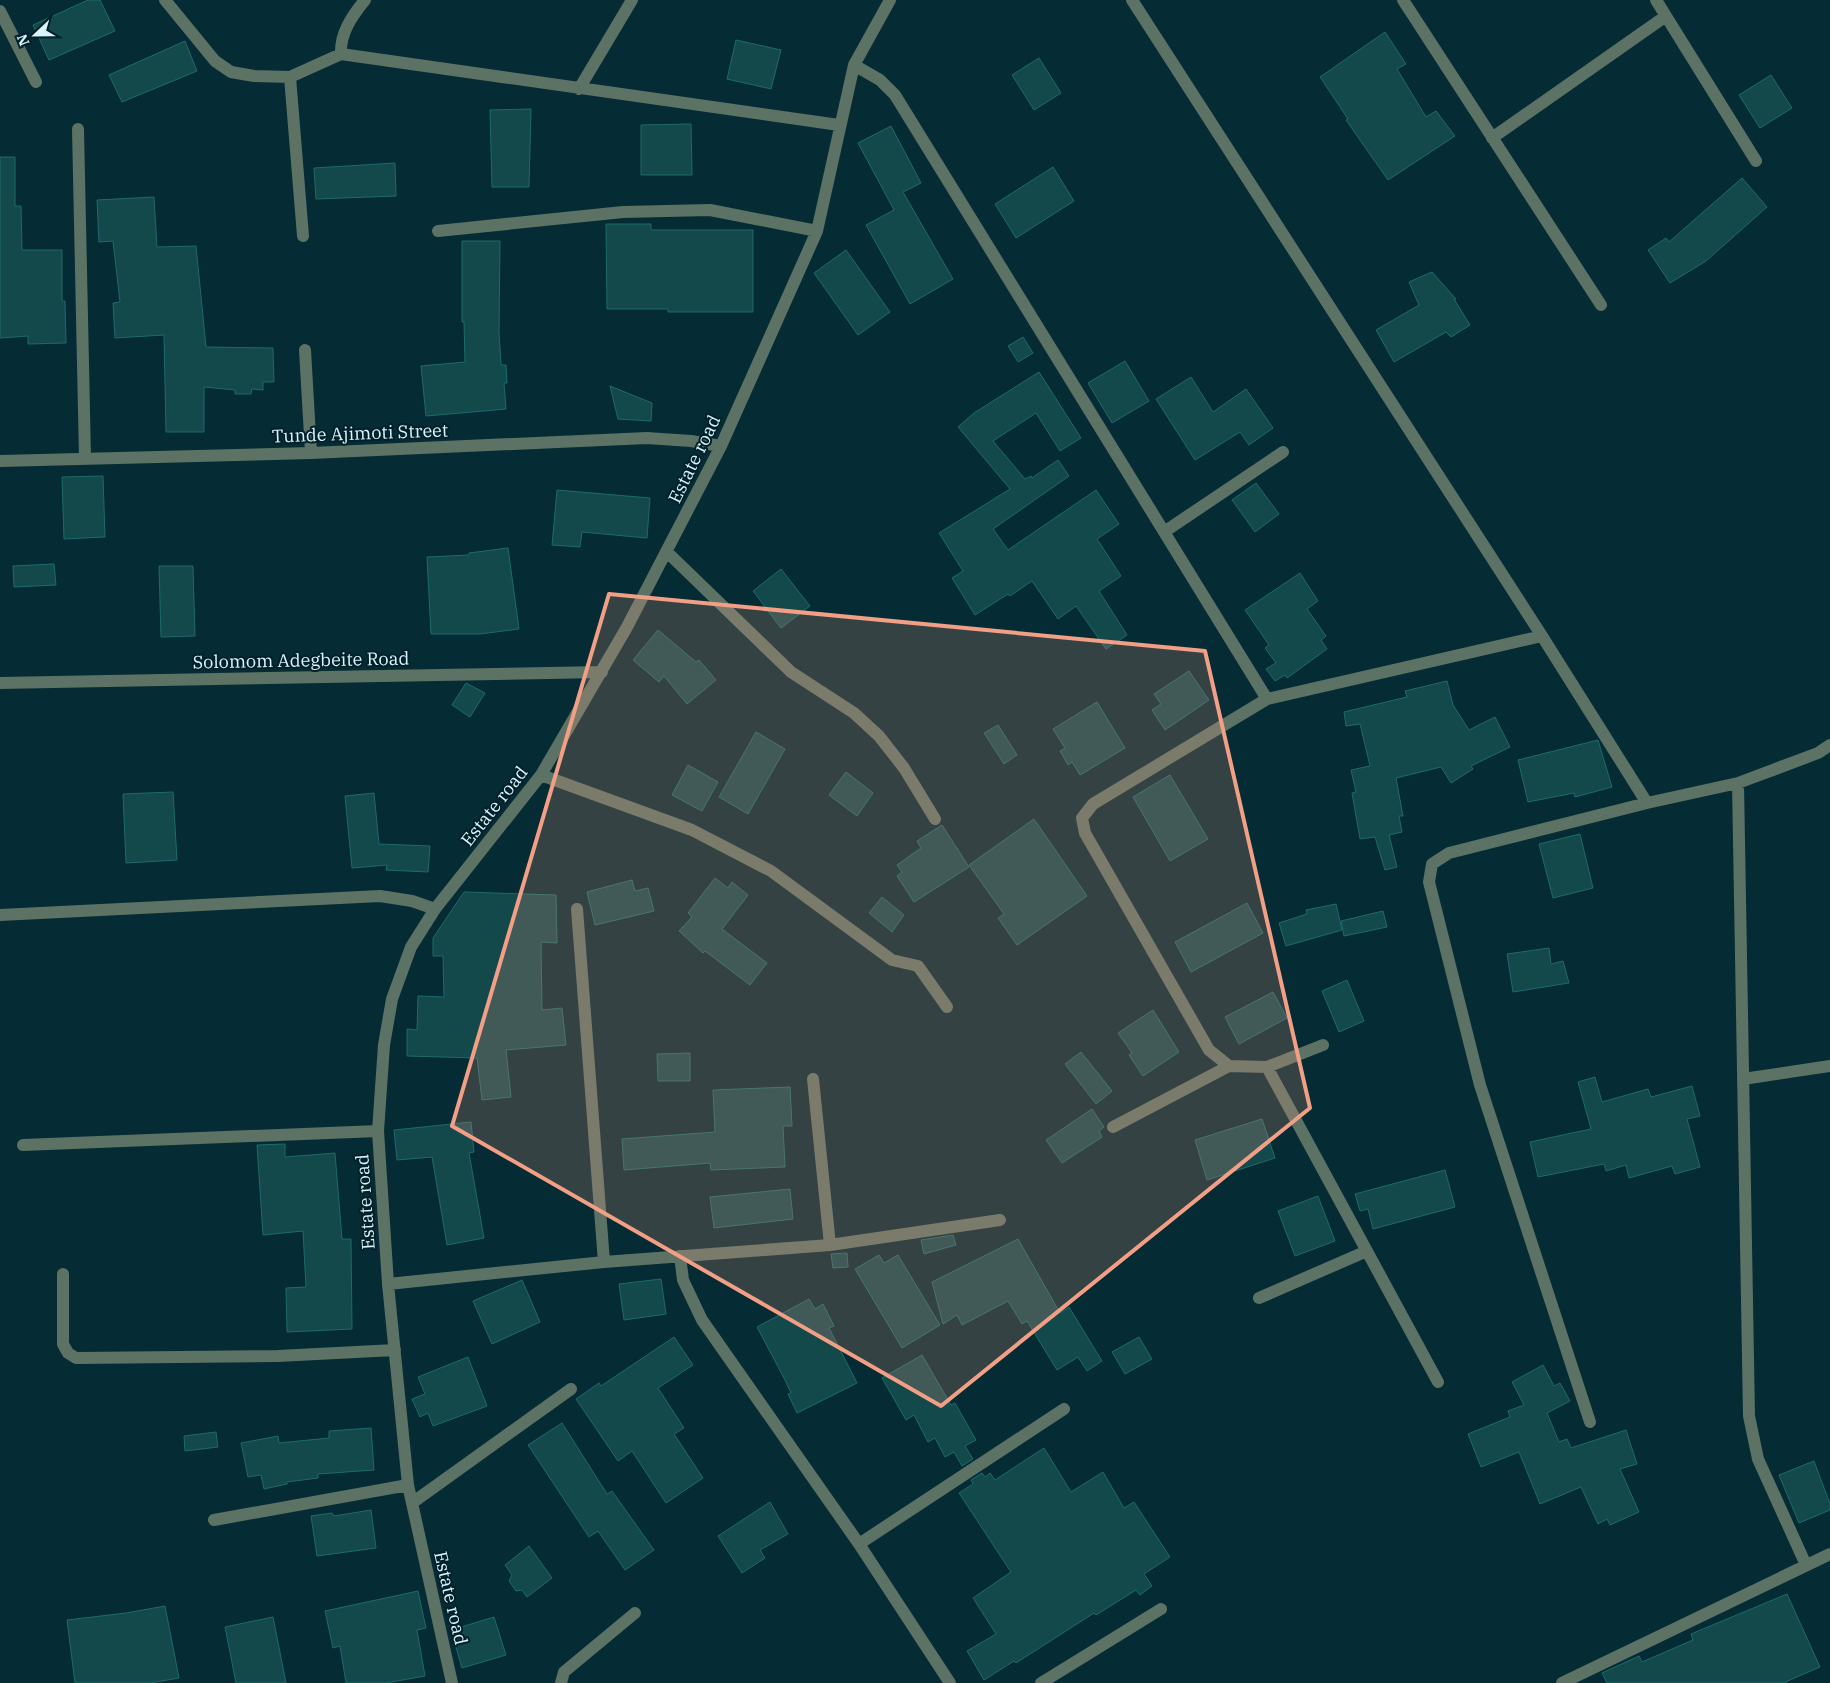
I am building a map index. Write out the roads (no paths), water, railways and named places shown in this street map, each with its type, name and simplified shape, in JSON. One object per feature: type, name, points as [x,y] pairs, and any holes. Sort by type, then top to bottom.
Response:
[{"type":"street","points":[[165,0],[215,61],[231,72],[254,76],[290,77],[342,54],[839,125]]},
{"type":"street","points":[[342,54],[340,41],[346,27],[366,0]]},
{"type":"street","points":[[579,89],[632,0]]},
{"type":"street","name":"Estate road","points":[[452,1683],[408,1485],[388,1284],[378,1131],[384,1045],[392,999],[411,947],[435,909],[541,775],[602,672],[667,552],[721,446],[817,231],[839,125],[854,65],[890,0]]},
{"type":"street","points":[[1132,0],[1542,636],[1647,803]]},
{"type":"street","points":[[1403,0],[1601,305]]},
{"type":"street","points":[[1656,0],[1756,161]]},
{"type":"street","points":[[0,11],[36,82]]},
{"type":"street","points":[[1492,138],[1666,16]]},
{"type":"street","points":[[854,65],[880,80],[894,95],[1267,699]]},
{"type":"street","points":[[290,77],[303,236]]},
{"type":"street","points":[[78,128],[85,458]]},
{"type":"street","points":[[438,231],[623,212],[710,210],[817,231]]},
{"type":"street","points":[[305,350],[311,453]]},
{"type":"street","name":"Tunde Ajimoti Street","points":[[0,461],[311,453],[647,438],[691,441],[721,446]]},
{"type":"street","points":[[1164,532],[1283,452]]},
{"type":"street","points":[[667,552],[791,672],[854,713],[879,736],[904,768],[935,819]]},
{"type":"street","points":[[1229,1066],[1209,1050],[1085,833],[1082,818],[1093,804],[1267,699],[1542,636]]},
{"type":"street","name":"Solomom Adegbeite Road","points":[[0,683],[602,672]]},
{"type":"street","points":[[1590,1422],[1480,1085],[1429,882],[1432,864],[1449,853],[1647,803],[1738,783],[1818,753],[1830,745]]},
{"type":"street","points":[[541,775],[692,830],[771,871],[892,960],[918,966],[947,1006]]},
{"type":"street","points":[[1738,783],[1749,1416],[1758,1459],[1806,1565]]},
{"type":"street","points":[[0,915],[380,896],[412,901],[435,909]]},
{"type":"street","points":[[577,909],[604,1262]]},
{"type":"street","points":[[1113,1127],[1229,1066],[1267,1068],[1323,1044]]},
{"type":"street","points":[[1743,1078],[1830,1066]]},
{"type":"street","points":[[1267,1068],[1438,1382]]},
{"type":"street","points":[[812,1079],[830,1245]]},
{"type":"street","points":[[23,1145],[378,1131]]},
{"type":"street","points":[[388,1284],[604,1262],[830,1245],[1000,1220]]},
{"type":"street","points":[[1259,1298],[1368,1251]]},
{"type":"street","points":[[680,1256],[683,1280],[702,1320],[859,1544],[950,1683]]},
{"type":"street","points":[[63,1274],[63,1344],[68,1353],[76,1358],[278,1356],[395,1350]]},
{"type":"street","points":[[412,1503],[571,1389]]},
{"type":"street","points":[[859,1544],[1064,1409]]},
{"type":"street","points":[[214,1520],[408,1485]]},
{"type":"street","points":[[1562,1683],[1830,1554]]},
{"type":"street","points":[[1041,1683],[1162,1609]]},
{"type":"street","points":[[562,1683],[564,1672],[635,1613]]}]
